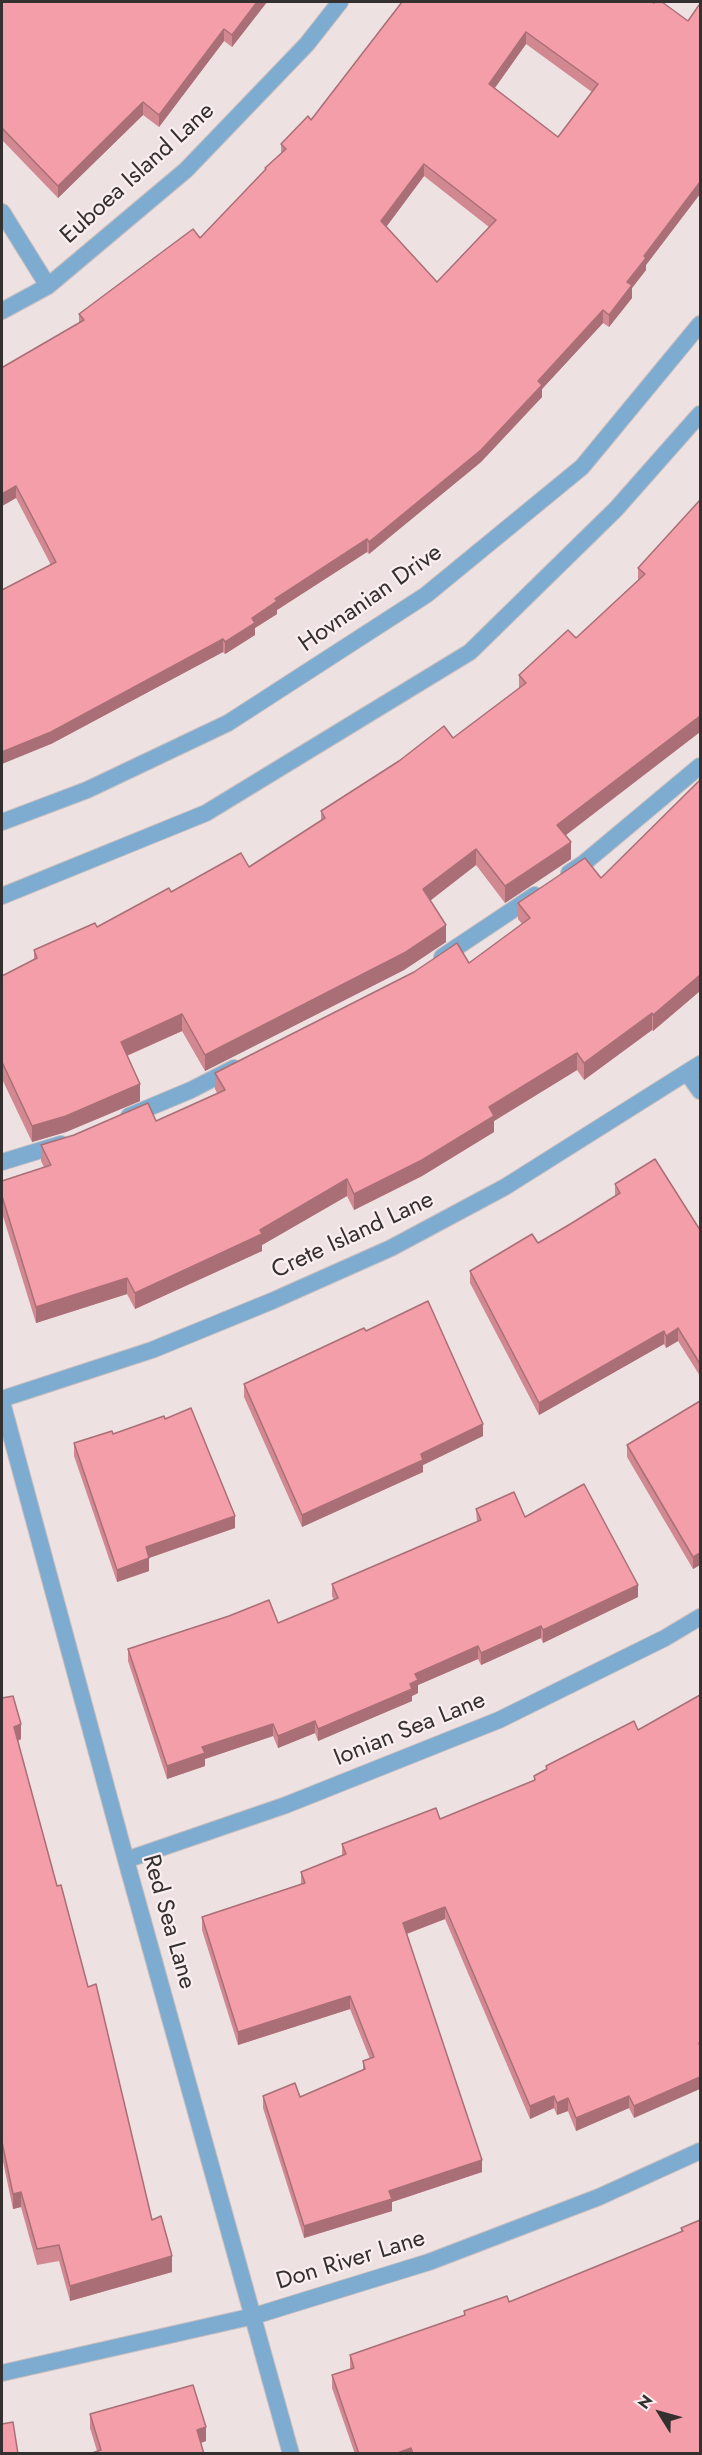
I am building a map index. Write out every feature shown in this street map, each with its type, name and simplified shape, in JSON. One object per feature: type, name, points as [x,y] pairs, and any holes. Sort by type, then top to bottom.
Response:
[{"type":"street","name":"Euboea Island Lane","points":[[2,311],[48,286],[186,170],[307,44],[340,2]]},
{"type":"street","points":[[2,212],[48,286]]},
{"type":"street","name":"Hovnanian Drive","points":[[2,822],[87,790],[228,723],[426,595],[582,467],[700,324]]},
{"type":"street","points":[[2,896],[206,813],[471,652],[616,509],[700,414]]},
{"type":"street","points":[[429,966],[584,863],[700,766]]},
{"type":"street","points":[[114,1123],[191,1090],[253,1059]]},
{"type":"street","points":[[694,1069],[700,1091]]},
{"type":"street","name":"Crete Island Lane","points":[[2,1407],[272,1301],[391,1248],[505,1187],[694,1069]]},
{"type":"street","points":[[2,1162],[81,1137]]},
{"type":"street","name":"Red Sea Lane","points":[[2,1407],[291,2454]]},
{"type":"street","name":"Ionian Sea Lane","points":[[126,1860],[286,1805],[499,1720],[654,1643],[700,1617]]},
{"type":"street","name":"Don River Lane","points":[[2,2373],[254,2316],[429,2262],[599,2197],[700,2151]]},
{"type":"building","points":[[2,2],[257,2],[232,35],[224,29],[159,115],[143,102],[58,186],[2,128]]},
{"type":"building","points":[[402,2],[662,2],[688,21],[700,6],[700,182],[644,256],[646,258],[627,282],[632,285],[609,315],[603,310],[538,381],[542,385],[481,450],[369,542],[367,539],[275,599],[277,601],[252,618],[255,623],[225,642],[223,639],[51,732],[2,752],[2,590],[56,562],[16,486],[2,494],[2,365],[3,367],[84,320],[79,314],[193,229],[200,238],[265,168],[286,149],[281,144],[308,116],[311,120]],"holes":[[[526,32],[598,84],[558,137],[489,84]],[[424,164],[496,220],[437,282],[381,221]]]},
{"type":"building","points":[[700,500],[700,716],[557,825],[571,842],[505,886],[476,849],[423,889],[446,925],[404,953],[205,1055],[182,1014],[121,1042],[140,1084],[66,1116],[32,1126],[2,1062],[2,976],[37,958],[34,950],[95,923],[97,927],[169,888],[171,892],[241,853],[249,867],[325,818],[321,811],[399,761],[444,726],[453,738],[526,683],[519,675],[568,630],[576,638],[645,574],[638,568]]},
{"type":"building","points":[[700,780],[700,975],[653,1015],[652,1013],[584,1063],[577,1053],[489,1107],[494,1116],[422,1160],[354,1194],[347,1179],[260,1230],[262,1234],[135,1293],[127,1278],[36,1307],[2,1196],[2,1181],[51,1165],[41,1145],[74,1135],[148,1103],[156,1121],[225,1090],[215,1073],[414,972],[457,943],[469,963],[530,918],[518,903],[585,858],[601,878]]},
{"type":"building","points":[[655,1159],[700,1230],[700,1364],[678,1328],[666,1336],[664,1331],[539,1403],[470,1271],[532,1234],[538,1243],[572,1223],[620,1193],[615,1184]]},
{"type":"building","points":[[428,1301],[483,1424],[421,1454],[423,1460],[302,1515],[244,1384],[364,1328],[366,1331]]},
{"type":"building","points":[[700,1401],[700,1553],[693,1557],[627,1445]]},
{"type":"building","points":[[191,1408],[235,1516],[146,1547],[149,1558],[117,1570],[74,1443],[112,1431],[113,1434],[164,1416],[165,1419]]},
{"type":"building","points":[[584,1484],[638,1585],[543,1630],[541,1626],[481,1653],[478,1646],[415,1674],[418,1680],[410,1684],[412,1689],[318,1729],[315,1721],[278,1736],[273,1724],[202,1747],[205,1753],[167,1766],[128,1649],[229,1616],[269,1600],[278,1623],[338,1598],[332,1584],[481,1520],[476,1509],[514,1492],[525,1517]]},
{"type":"building","points":[[700,1695],[700,2077],[634,2106],[629,2096],[576,2118],[568,2098],[557,2103],[554,2096],[530,2106],[445,1907],[403,1923],[482,2160],[389,2191],[392,2199],[304,2226],[263,2096],[295,2083],[300,2097],[365,2069],[363,2061],[374,2057],[350,1996],[238,2032],[202,1917],[305,1883],[301,1872],[346,1854],[342,1844],[436,1808],[440,1819],[535,1780],[534,1776],[547,1769],[546,1766],[634,1721],[638,1730]]},
{"type":"building","points":[[13,1696],[21,1724],[14,1727],[57,1886],[61,1885],[88,1987],[96,1984],[152,2220],[161,2216],[172,2256],[70,2286],[59,2245],[37,2249],[21,2192],[13,2194],[2,2142],[2,1698]]},
{"type":"building","points":[[700,2220],[700,2454],[413,2454],[411,2448],[395,2454],[359,2454],[332,2375],[354,2368],[350,2355],[465,2315],[464,2311],[507,2296],[509,2302],[683,2231],[681,2228]]},
{"type":"building","points":[[193,2385],[206,2427],[197,2430],[204,2454],[89,2454],[101,2450],[90,2414]]},
{"type":"building","points":[[13,2422],[18,2454],[2,2454],[2,2424]]}]
